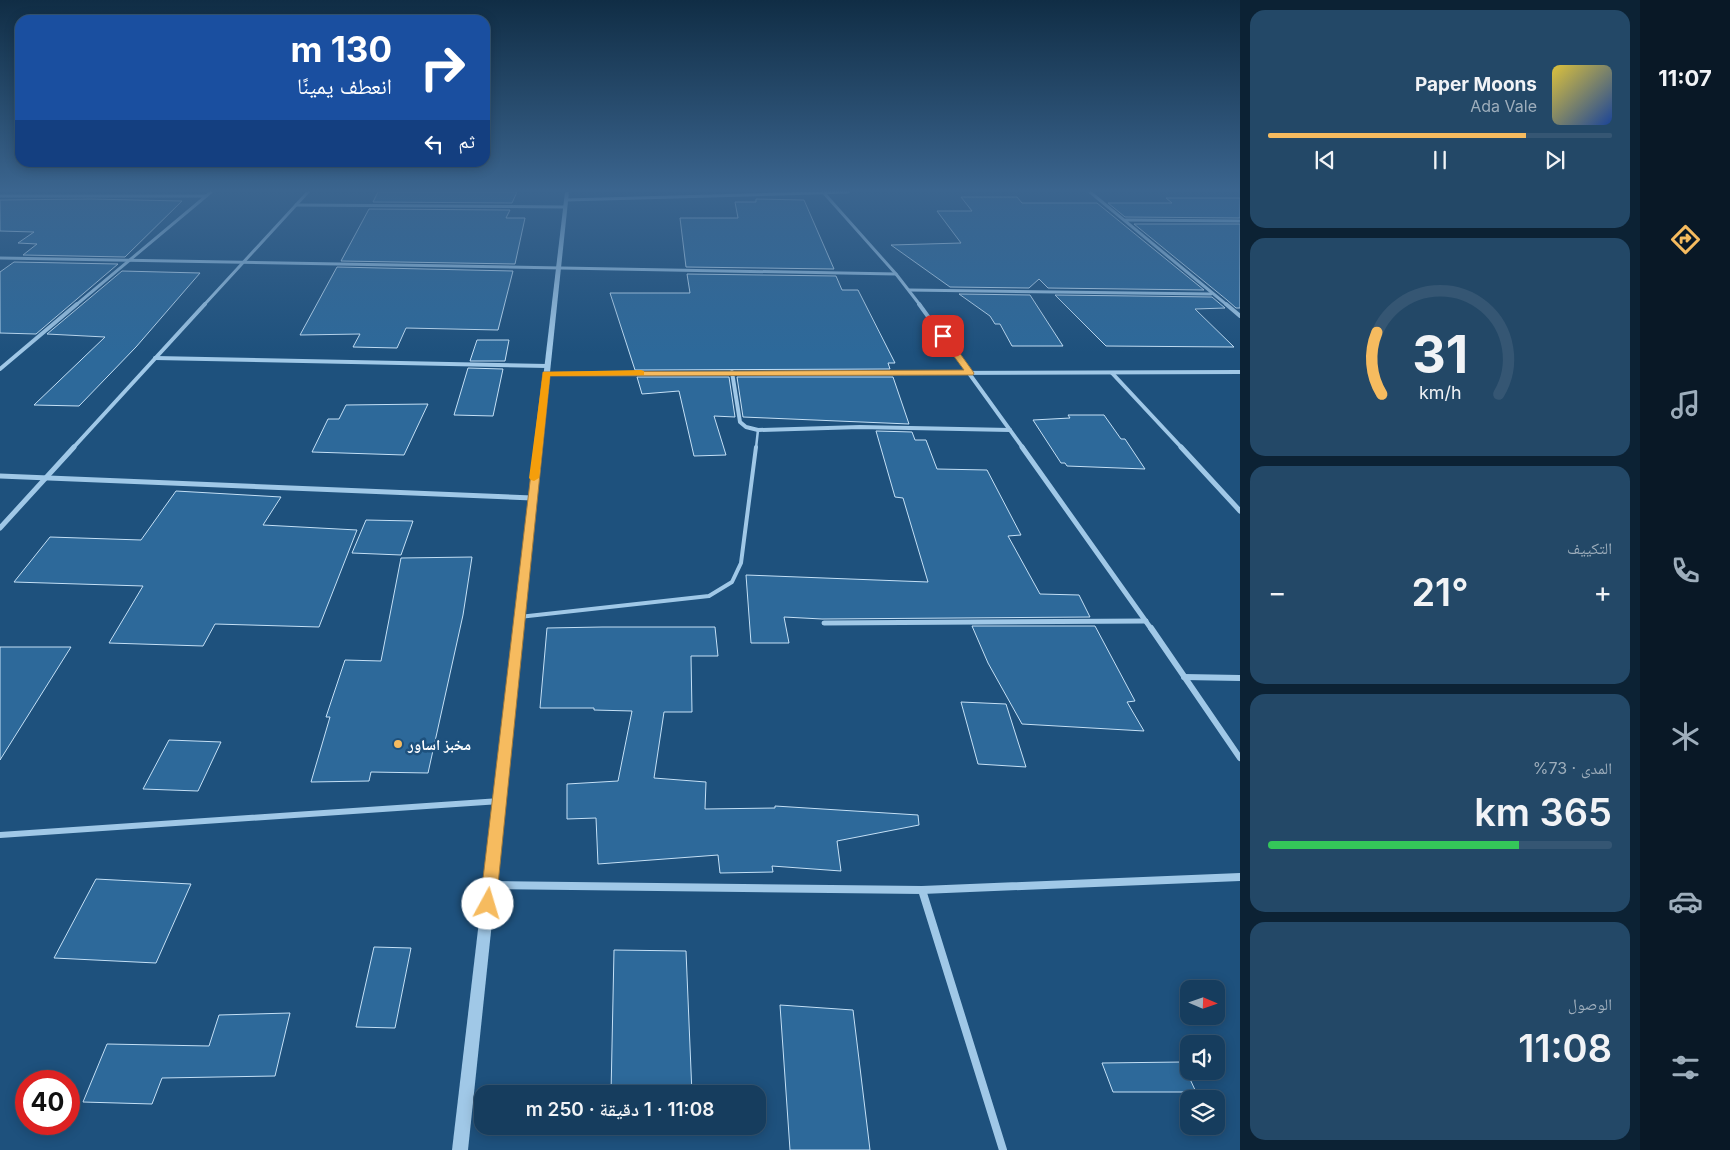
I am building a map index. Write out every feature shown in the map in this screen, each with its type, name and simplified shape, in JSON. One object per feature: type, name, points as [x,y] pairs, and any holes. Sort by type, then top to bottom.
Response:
[{"type":"street","points":[[0,369],[148,246]]},
{"type":"street","points":[[0,528],[259,246]]},
{"type":"street","points":[[460,1150],[500,801],[546,370],[562,246]]},
{"type":"street","points":[[871,246],[909,290],[970,373],[1146,621],[1240,758]]},
{"type":"street","points":[[1155,246],[1211,294],[1240,316]]},
{"type":"street","points":[[0,258],[896,274]]},
{"type":"street","points":[[909,290],[1211,294]]},
{"type":"street","points":[[155,358],[546,370],[970,373],[1240,372]]},
{"type":"street","points":[[732,372],[740,422],[746,427],[758,430],[860,427],[1010,430]]},
{"type":"street","points":[[1112,373],[1240,511]]},
{"type":"street","points":[[0,476],[532,498]]},
{"type":"street","points":[[824,623],[1146,621]]},
{"type":"street","points":[[1184,677],[1240,678]]},
{"type":"street","points":[[0,835],[500,801]]},
{"type":"street","points":[[490,885],[922,890],[1240,877]]},
{"type":"street","points":[[922,890],[1003,1150]]},
{"type":"lane","points":[[520,617],[710,596],[732,582],[741,563],[758,430]]},
{"type":"building","points":[[35,246],[137,246],[125,257],[23,255]]},
{"type":"building","points":[[349,246],[519,246],[515,264],[341,261]]},
{"type":"building","points":[[683,246],[824,246],[834,269],[686,267]]},
{"type":"building","points":[[892,246],[1149,246],[1204,290],[1048,288],[1039,279],[1029,288],[950,287]]},
{"type":"building","points":[[1161,246],[1240,246],[1240,308],[1236,308]]},
{"type":"building","points":[[14,262],[118,264],[36,334],[0,333],[0,272]]},
{"type":"building","points":[[337,267],[513,271],[498,330],[406,328],[397,348],[353,347],[360,334],[300,335]]},
{"type":"building","points":[[122,271],[200,273],[136,347],[79,406],[34,405],[105,337],[47,334]]},
{"type":"building","points":[[687,274],[836,276],[842,290],[858,290],[895,363],[888,363],[890,369],[635,370],[610,293],[690,293]]},
{"type":"building","points":[[959,294],[1030,295],[1063,346],[1012,346],[1000,324],[995,324],[990,316]]},
{"type":"building","points":[[1055,295],[1212,297],[1225,308],[1195,309],[1234,347],[1106,346]]},
{"type":"building","points":[[477,340],[509,340],[505,361],[470,361]]},
{"type":"building","points":[[468,368],[503,369],[493,416],[454,415]]},
{"type":"building","points":[[637,377],[729,377],[735,417],[714,416],[726,455],[694,456],[679,391],[642,394]]},
{"type":"building","points":[[737,377],[893,377],[909,424],[743,417]]},
{"type":"building","points":[[428,404],[404,455],[312,452],[328,419],[339,419],[346,405]]},
{"type":"building","points":[[1068,415],[1104,415],[1121,439],[1125,439],[1145,469],[1067,466],[1065,463],[1061,463],[1033,420],[1070,418]]},
{"type":"building","points":[[876,431],[912,432],[915,440],[926,440],[937,469],[987,470],[1021,535],[1008,536],[1040,594],[1079,595],[1090,617],[822,619],[784,617],[789,643],[751,643],[746,575],[928,582],[903,498],[895,497]]},
{"type":"building","points":[[176,491],[281,497],[263,525],[357,530],[319,627],[215,624],[203,646],[109,643],[143,586],[14,582],[50,537],[141,540]]},
{"type":"building","points":[[366,520],[413,521],[401,555],[352,553]]},
{"type":"building","points":[[472,557],[463,615],[428,773],[371,772],[369,781],[311,782],[330,717],[326,717],[345,660],[381,661],[401,558]]},
{"type":"building","points":[[972,626],[1095,626],[1135,701],[1127,702],[1144,731],[1022,724],[988,663]]},
{"type":"building","points":[[715,627],[718,656],[691,656],[692,712],[664,712],[654,778],[706,782],[705,809],[775,808],[775,806],[918,815],[919,825],[837,841],[841,871],[772,866],[773,872],[720,873],[718,855],[598,864],[596,818],[567,819],[567,784],[618,781],[632,711],[594,710],[594,708],[540,708],[547,628]]},
{"type":"building","points":[[0,647],[71,647],[0,760]]},
{"type":"building","points":[[961,702],[1006,704],[1026,767],[978,764]]},
{"type":"building","points":[[169,740],[221,742],[198,791],[143,789]]},
{"type":"building","points":[[96,879],[191,884],[156,963],[54,958]]},
{"type":"building","points":[[374,947],[411,948],[395,1028],[356,1027]]},
{"type":"building","points":[[614,950],[686,951],[692,1085],[611,1085]]},
{"type":"building","points":[[780,1005],[853,1010],[870,1150],[790,1150]]},
{"type":"building","points":[[290,1013],[275,1076],[162,1078],[152,1104],[83,1102],[107,1044],[209,1046],[219,1015]]},
{"type":"building","points":[[1180,1062],[1180,1080],[1190,1080],[1195,1090],[1180,1090],[1180,1092],[1113,1092],[1102,1063]]},
{"type":"slow traffic","points":[[534,478],[546,374],[641,373]]},
{"type":"place","name":"مخبز اساور","points":[[398,744]]},
{"type":"route","points":[[488,904],[546,374],[732,372],[970,373],[943,336]]}]
